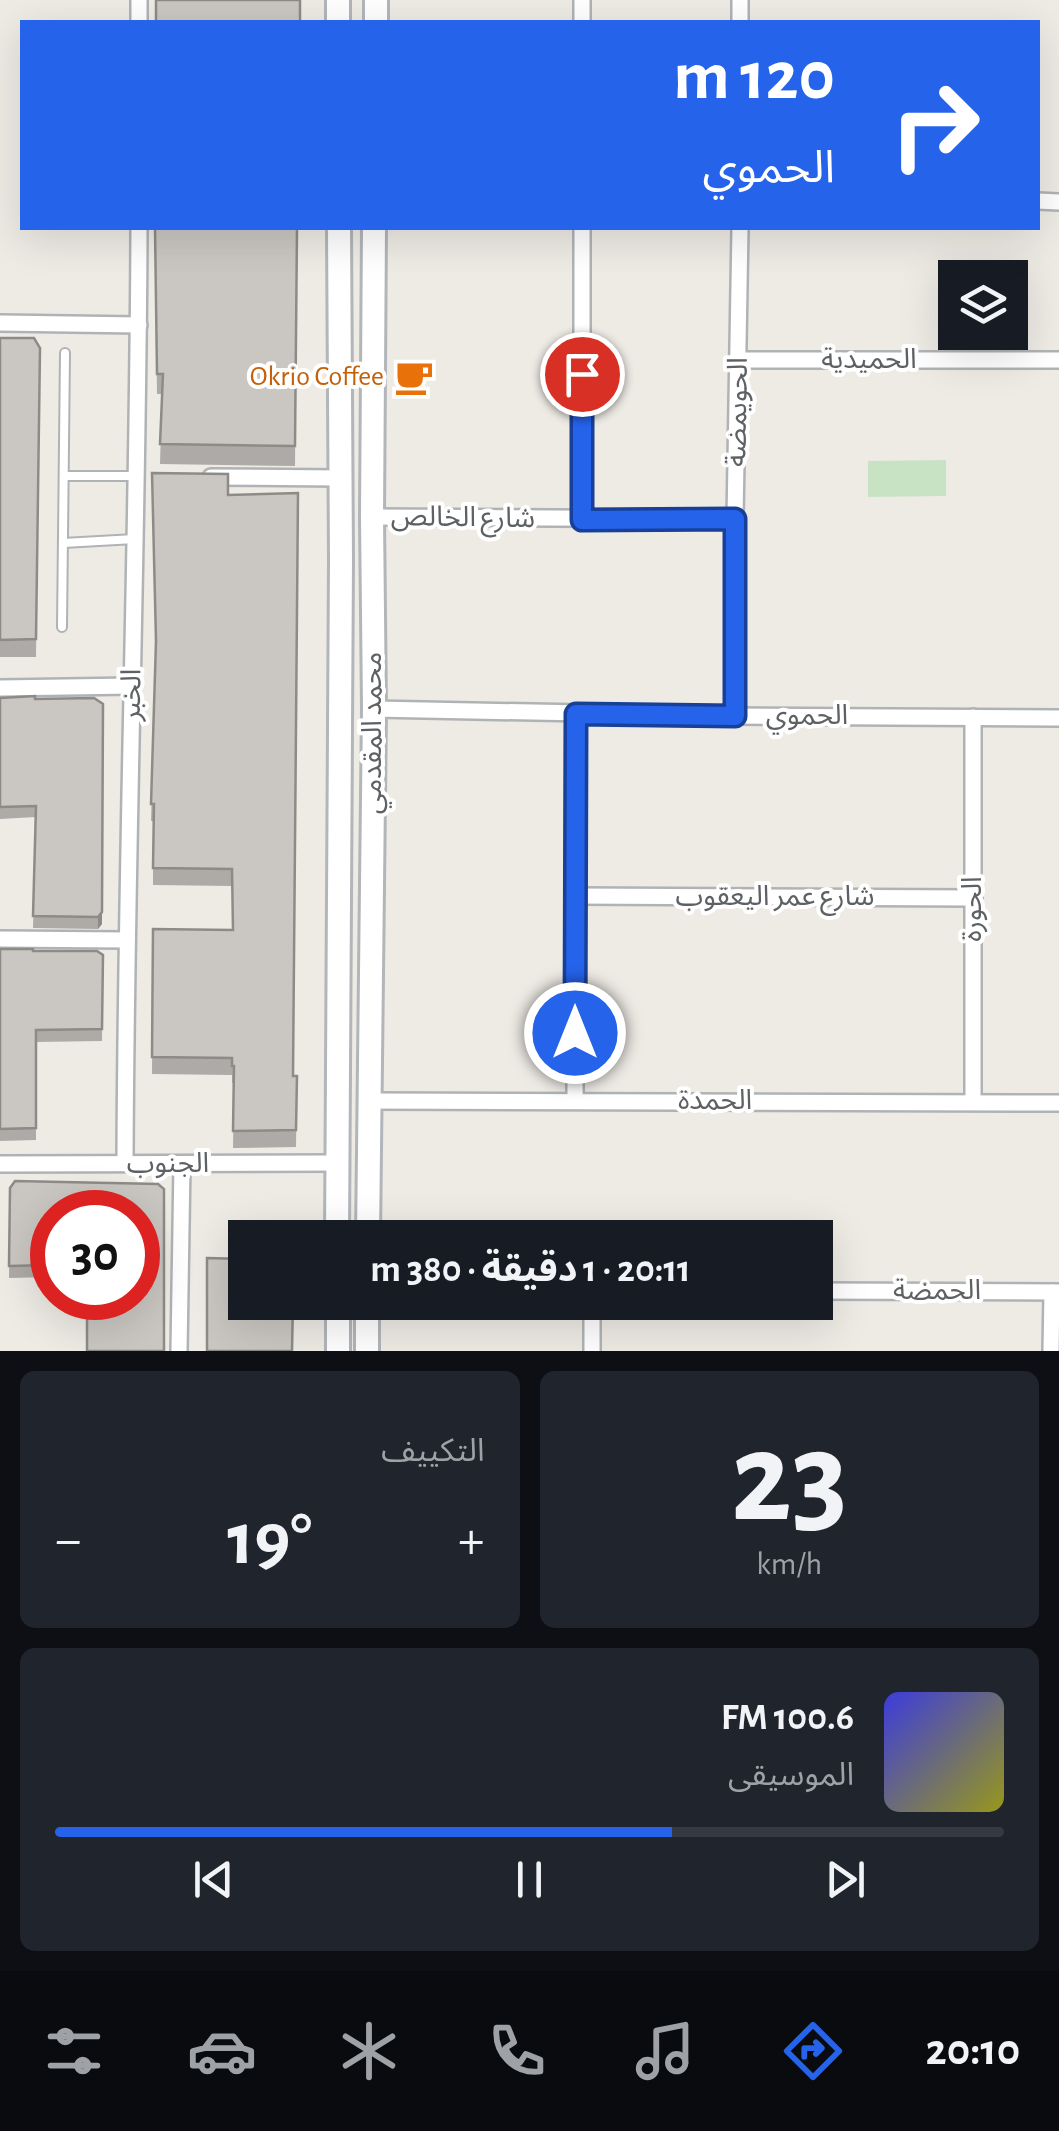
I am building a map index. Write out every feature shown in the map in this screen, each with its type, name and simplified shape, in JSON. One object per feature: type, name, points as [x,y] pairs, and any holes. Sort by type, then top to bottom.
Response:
[{"type":"street","name":"الخبر","points":[[125,1163],[139,230]]},
{"type":"street","name":"محمد المقدمي","points":[[337,1220],[339,230]]},
{"type":"street","name":"محمد المقدمي","points":[[368,1220],[374,230]]},
{"type":"street","points":[[582,230],[582,520]]},
{"type":"street","name":"الحويمضة","points":[[735,716],[740,230]]},
{"type":"street","points":[[0,323],[139,324]]},
{"type":"street","name":"الحميدية","points":[[739,360],[1059,360]]},
{"type":"street","points":[[137,476],[155,476]]},
{"type":"street","points":[[192,477],[340,478]]},
{"type":"street","name":"شارع الخالص","points":[[372,517],[735,519]]},
{"type":"street","points":[[341,560],[372,560]]},
{"type":"street","points":[[0,688],[132,686]]},
{"type":"street","name":"الحموي","points":[[374,709],[1059,718]]},
{"type":"street","points":[[574,1101],[576,714]]},
{"type":"street","name":"الحورة","points":[[973,717],[973,1102]]},
{"type":"street","name":"شارع عمر اليعقوب","points":[[576,896],[974,898]]},
{"type":"street","points":[[0,940],[126,940]]},
{"type":"street","name":"الحمدة","points":[[370,1100],[1059,1102]]},
{"type":"street","name":"الجنوب","points":[[0,1164],[337,1164]]},
{"type":"street","points":[[180,1351],[182,1164]]},
{"type":"street","name":"الحمضة","points":[[833,1291],[1056,1292]]},
{"type":"street","points":[[1050,1351],[1056,1292]]},
{"type":"street","points":[[338,1320],[338,1351]]},
{"type":"street","points":[[367,1320],[367,1351]]},
{"type":"street","points":[[592,1320],[592,1351]]},
{"type":"lane","points":[[62,628],[66,354]]},
{"type":"lane","points":[[64,476],[137,476]]},
{"type":"lane","points":[[63,543],[134,539]]},
{"type":"green space","points":[[946,460],[946,496],[868,497],[868,461]]},
{"type":"building","points":[[156,0],[300,0],[300,20],[156,20]]},
{"type":"building","points":[[155,230],[297,230],[295,446],[160,444],[163,374],[157,374]]},
{"type":"building","points":[[0,338],[34,338],[40,348],[36,639],[0,640]]},
{"type":"building","points":[[152,473],[228,474],[228,495],[298,493],[293,1076],[297,1076],[296,1130],[233,1131],[232,1058],[152,1057],[153,929],[233,930],[232,869],[153,868],[156,641]]},
{"type":"building","points":[[0,698],[94,698],[103,704],[102,912],[98,917],[33,916],[36,806],[0,807]]},
{"type":"building","points":[[0,949],[97,951],[103,955],[102,1029],[36,1030],[36,1128],[0,1129]]},
{"type":"building","points":[[15,1181],[158,1184],[164,1189],[164,1351],[87,1351],[87,1320],[160,1320],[160,1190],[30,1190],[30,1266],[9,1266],[10,1188]]},
{"type":"building","points":[[207,1258],[228,1259],[228,1320],[293,1320],[292,1351],[207,1351]]},
{"type":"place","name":"Okrio Coffee","points":[[414,377]]},
{"type":"route","points":[[575,1033],[576,714],[735,716],[735,519],[582,520],[582,374]]}]
